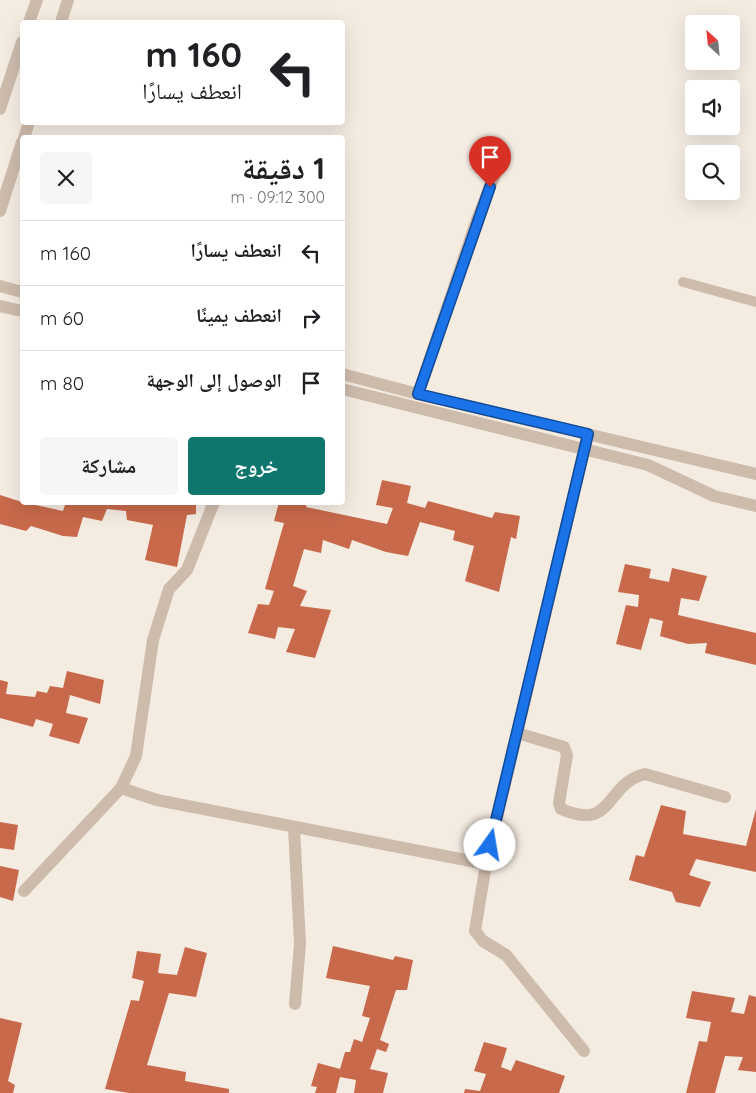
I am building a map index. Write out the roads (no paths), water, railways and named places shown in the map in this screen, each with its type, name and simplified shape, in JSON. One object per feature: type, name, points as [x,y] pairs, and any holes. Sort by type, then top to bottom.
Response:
[{"type":"street","points":[[30,20],[37,0]]},
{"type":"street","points":[[61,20],[68,0]]},
{"type":"street","points":[[0,108],[20,48]]},
{"type":"street","points":[[0,211],[20,148]]},
{"type":"street","points":[[418,394],[476,222],[497,169]]},
{"type":"street","points":[[0,286],[20,291]]},
{"type":"street","points":[[0,306],[20,311]]},
{"type":"street","points":[[345,375],[418,394],[756,474]]},
{"type":"street","points":[[345,390],[648,465],[714,496],[756,506]]},
{"type":"street","points":[[584,1051],[506,955],[483,941],[475,931],[486,864],[588,434]]},
{"type":"street","points":[[24,891],[121,788],[136,756],[153,640],[169,589],[187,570],[213,505]]},
{"type":"street","points":[[517,732],[564,747],[567,755],[559,803],[561,809],[578,816],[594,815],[603,810],[625,783],[634,777],[645,774],[725,797]]},
{"type":"street","points":[[121,788],[157,800],[486,864]]},
{"type":"street","points":[[294,828],[300,944],[295,1004]]},
{"type":"lane","points":[[683,282],[756,302]]}]
